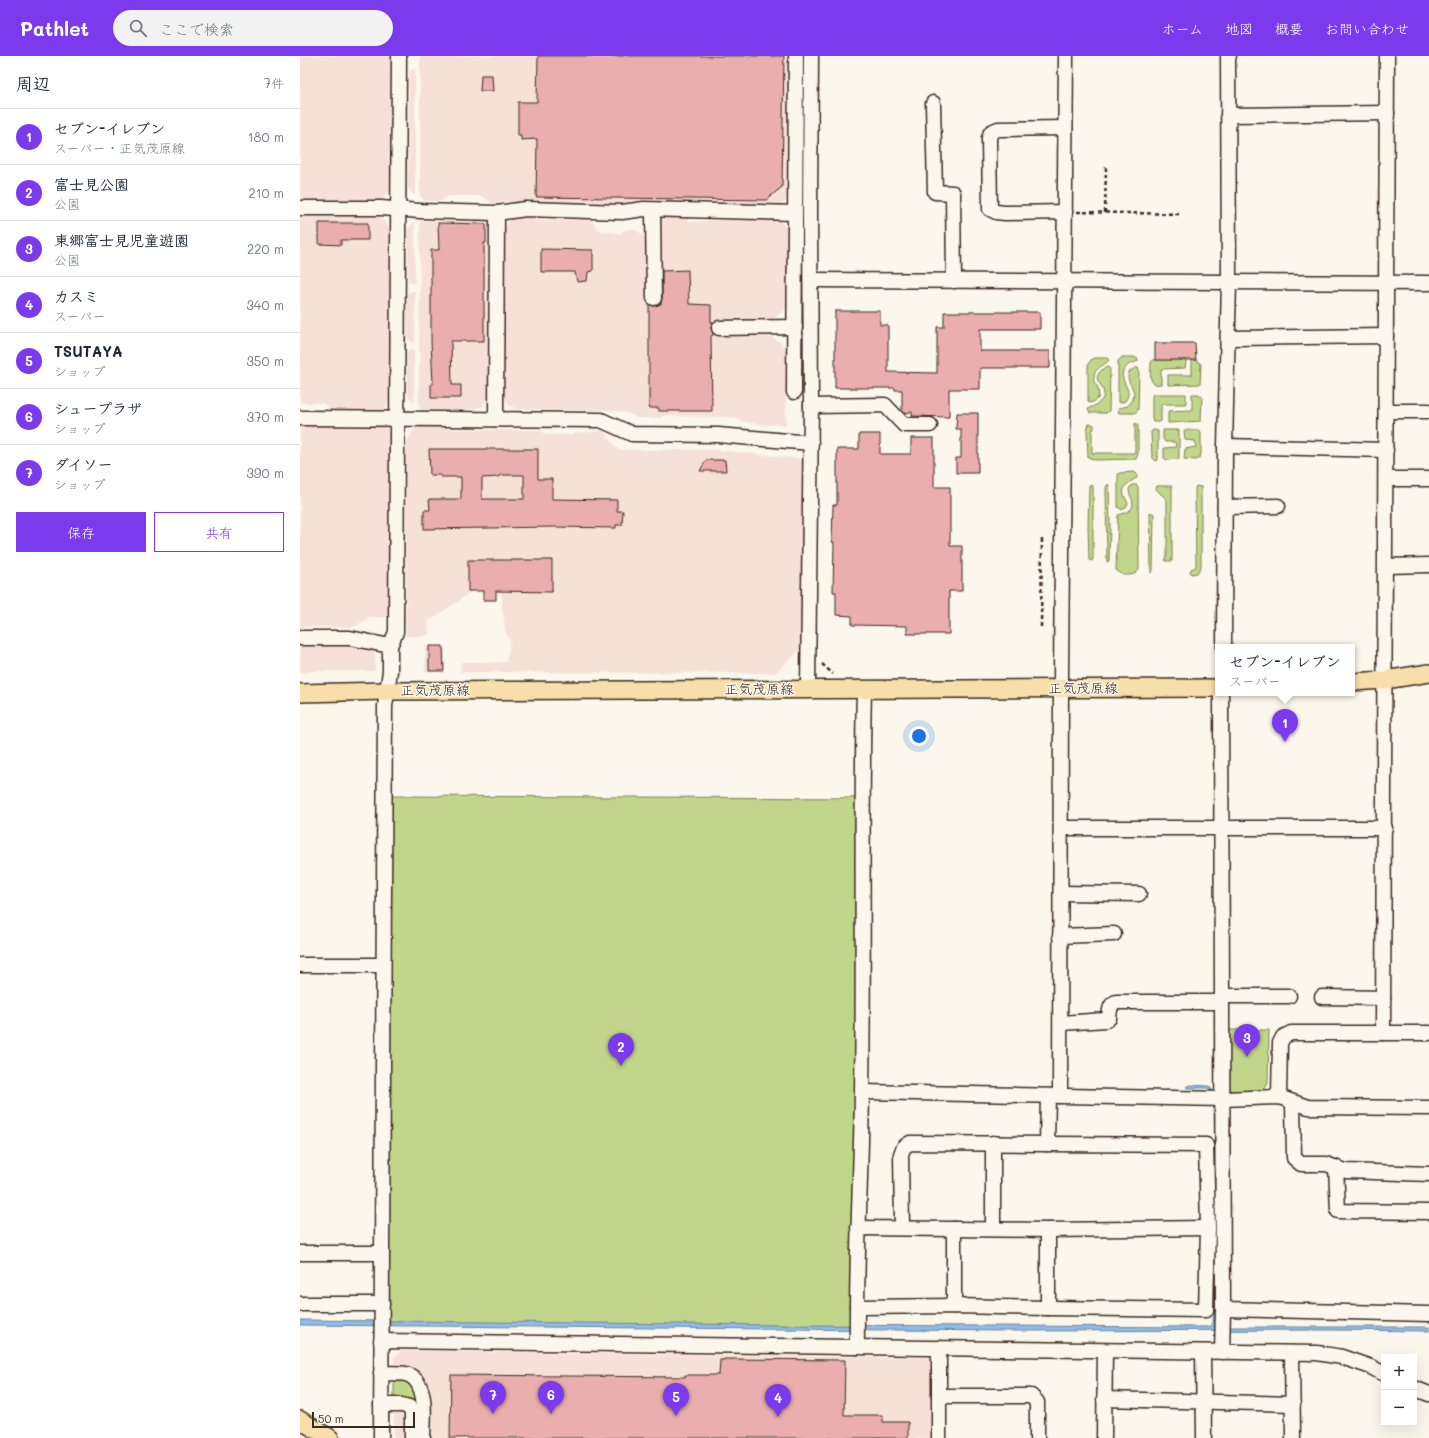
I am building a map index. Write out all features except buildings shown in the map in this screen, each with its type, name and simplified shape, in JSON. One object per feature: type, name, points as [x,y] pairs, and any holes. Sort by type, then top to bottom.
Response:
[{"type":"main road","points":[[1355,682],[1385,680],[1429,673]]},
{"type":"main road","name":"正気茂原線","points":[[300,694],[387,690],[1215,688]]},
{"type":"main road","points":[[300,1420],[330,1438]]},
{"type":"street","points":[[381,1438],[384,736],[385,706],[390,671],[390,646],[396,632],[399,56]]},
{"type":"street","points":[[794,392],[796,56]]},
{"type":"street","points":[[808,688],[811,443],[811,56]]},
{"type":"street","points":[[1047,1144],[1054,1096],[1060,1023],[1066,56]]},
{"type":"street","points":[[1224,644],[1225,446],[1229,282],[1229,56]]},
{"type":"street","points":[[1383,1033],[1387,56]]},
{"type":"street","points":[[934,103],[934,192],[953,193],[954,281]]},
{"type":"street","points":[[1228,115],[1387,113]]},
{"type":"street","points":[[1065,128],[998,129],[991,132],[989,138],[990,209],[996,212],[1005,213],[1065,212]]},
{"type":"street","points":[[300,208],[381,208],[420,212],[497,213],[526,209],[622,212],[653,210],[795,213]]},
{"type":"street","points":[[653,210],[654,298]]},
{"type":"street","points":[[496,419],[497,213]]},
{"type":"street","points":[[811,280],[1429,283]]},
{"type":"street","points":[[719,328],[794,327]]},
{"type":"street","points":[[1228,338],[1386,336]]},
{"type":"street","points":[[811,406],[885,405],[904,425],[930,425]]},
{"type":"street","points":[[1386,411],[1429,411]]},
{"type":"street","points":[[300,418],[601,420],[632,434],[718,435],[811,443]]},
{"type":"street","points":[[1225,446],[1386,450]]},
{"type":"street","points":[[1386,479],[1429,479]]},
{"type":"street","points":[[1225,507],[1278,506]]},
{"type":"street","points":[[1386,566],[1429,565]]},
{"type":"street","points":[[300,638],[350,638],[390,646]]},
{"type":"street","points":[[857,1347],[856,1307],[862,1092],[862,798],[864,689]]},
{"type":"street","points":[[1221,696],[1223,1099],[1222,1352]]},
{"type":"street","points":[[1061,828],[1384,828]]},
{"type":"street","points":[[1060,893],[1139,894]]},
{"type":"street","points":[[1060,936],[1114,934]]},
{"type":"street","points":[[300,964],[383,965]]},
{"type":"street","points":[[1060,1023],[1106,1020],[1109,1018],[1112,1004],[1116,1002],[1289,996]]},
{"type":"street","points":[[1322,997],[1382,998]]},
{"type":"street","points":[[1279,1097],[1280,1043],[1283,1037],[1291,1033],[1429,1033]]},
{"type":"street","points":[[862,1092],[1223,1099],[1279,1097],[1308,1107],[1429,1108]]},
{"type":"street","points":[[1293,1103],[1294,1158],[1301,1164],[1326,1164],[1346,1171],[1429,1174]]},
{"type":"street","points":[[856,1307],[954,1306],[1206,1310],[1208,1228],[1206,1145],[910,1143],[904,1147],[901,1154],[902,1228]]},
{"type":"street","points":[[992,1143],[993,1229]]},
{"type":"street","points":[[1336,1168],[1338,1211],[1429,1212]]},
{"type":"street","points":[[858,1228],[1048,1230],[1208,1228]]},
{"type":"street","points":[[954,1228],[954,1306]]},
{"type":"street","points":[[1048,1230],[1048,1308]]},
{"type":"street","points":[[300,1252],[382,1253]]},
{"type":"street","points":[[300,1304],[382,1304]]},
{"type":"street","points":[[1223,1309],[1429,1314]]},
{"type":"street","points":[[382,1341],[1317,1353],[1342,1357],[1371,1367],[1381,1372]]},
{"type":"street","points":[[939,1348],[939,1438]]},
{"type":"street","points":[[1104,1438],[1105,1351]]},
{"type":"street","points":[[1203,1352],[1204,1438]]},
{"type":"street","points":[[1292,1353],[1293,1438]]},
{"type":"street","points":[[381,1374],[408,1375],[418,1382],[423,1393],[423,1438]]},
{"type":"street","points":[[1417,1389],[1429,1394]]},
{"type":"street","points":[[939,1396],[1031,1396],[1037,1402],[1037,1438]]},
{"type":"street","points":[[1104,1398],[1293,1404]]},
{"type":"street","points":[[381,1405],[402,1405],[409,1407],[412,1413],[412,1438]]},
{"type":"path","points":[[1105,213],[1106,166]]},
{"type":"path","points":[[1065,212],[1180,214]]},
{"type":"path","points":[[1041,627],[1042,536]]},
{"type":"shaded area","points":[[300,56],[393,56],[391,190],[381,201],[300,200]]},
{"type":"shaded area","points":[[420,56],[791,56],[789,197],[782,205],[492,203],[482,196],[449,196],[440,201],[424,201],[420,196]]},
{"type":"shaded area","points":[[801,56],[806,56],[803,393],[786,393],[786,424],[763,425],[740,421],[739,418],[732,417],[663,416],[661,418],[637,418],[628,413],[607,410],[516,409],[509,405],[504,398],[504,231],[509,221],[518,216],[536,216],[537,221],[587,219],[594,223],[598,230],[622,234],[623,230],[632,229],[641,233],[650,243],[658,216],[689,217],[689,222],[723,220],[779,220],[789,230],[788,308],[767,323],[767,333],[782,344],[789,356]]},
{"type":"shaded area","points":[[415,68],[415,196],[408,188],[409,72]]},
{"type":"shaded area","points":[[300,214],[378,215],[391,229],[390,393],[386,408],[383,411],[332,411],[323,403],[300,403]]},
{"type":"shaded area","points":[[415,221],[415,283],[412,283],[408,281],[408,230]]},
{"type":"shaded area","points":[[420,221],[488,221],[488,398],[483,406],[475,409],[423,410],[419,407]]},
{"type":"shaded area","points":[[411,291],[415,291],[415,343],[411,342],[407,338],[407,294]]},
{"type":"shaded area","points":[[414,349],[414,403],[407,394],[407,351]]},
{"type":"shaded area","points":[[300,424],[385,425],[390,429],[389,613],[386,617],[368,617],[367,620],[352,627],[300,627]]},
{"type":"shaded area","points":[[416,425],[440,425],[440,429],[541,430],[546,435],[574,435],[575,433],[604,431],[618,450],[717,450],[802,459],[801,649],[775,673],[460,672],[461,662],[506,662],[510,640],[506,634],[502,609],[502,592],[496,592],[496,600],[483,600],[483,591],[473,591],[428,622],[429,634],[425,636],[406,636],[406,443]]},
{"type":"shaded area","points":[[300,646],[355,646],[365,649],[375,648],[375,671],[313,671],[300,673]]},
{"type":"shaded area","points":[[425,646],[445,646],[445,656],[443,656],[444,672],[425,672]]},
{"type":"shaded area","points":[[401,1351],[935,1358],[934,1438],[394,1438],[394,1357]]},
{"type":"green space","points":[[1122,357],[1134,357],[1138,359],[1138,361],[1128,365],[1123,371],[1122,375],[1127,388],[1128,396],[1125,401],[1120,403],[1118,402],[1118,361]]},
{"type":"green space","points":[[1094,358],[1107,358],[1109,360],[1096,370],[1094,382],[1098,388],[1099,397],[1090,403],[1088,401],[1088,364]]},
{"type":"green space","points":[[1152,360],[1185,360],[1186,362],[1185,368],[1161,369],[1161,384],[1157,384],[1152,381],[1150,374]]},
{"type":"green space","points":[[1192,360],[1196,360],[1201,364],[1200,384],[1168,385],[1168,375],[1192,375]]},
{"type":"green space","points":[[1108,367],[1110,369],[1109,411],[1106,413],[1090,413],[1088,410],[1089,408],[1099,403],[1104,394],[1102,387],[1098,382],[1097,376],[1101,370]]},
{"type":"green space","points":[[1135,368],[1138,368],[1139,371],[1138,410],[1135,413],[1120,413],[1118,412],[1119,408],[1128,406],[1134,395],[1134,391],[1128,377],[1129,372]]},
{"type":"green space","points":[[1153,394],[1186,394],[1186,403],[1161,404],[1161,421],[1153,422]]},
{"type":"green space","points":[[1192,394],[1202,396],[1201,421],[1168,423],[1168,411],[1192,410]]},
{"type":"green space","points":[[1135,423],[1138,425],[1138,454],[1136,459],[1095,460],[1088,457],[1087,430],[1089,424],[1094,425],[1094,429],[1092,430],[1092,453],[1133,453],[1135,452]]},
{"type":"green space","points":[[1153,430],[1158,431],[1158,459],[1156,461],[1152,457],[1151,432]]},
{"type":"green space","points":[[1163,430],[1179,430],[1179,459],[1167,460],[1164,458],[1164,448],[1176,447],[1175,442],[1165,442],[1163,439]]},
{"type":"green space","points":[[1198,430],[1201,432],[1201,455],[1197,460],[1184,459],[1185,449],[1196,447],[1195,441],[1185,440],[1184,431]]},
{"type":"green space","points":[[1134,472],[1137,474],[1137,478],[1125,486],[1123,492],[1128,504],[1122,510],[1118,507],[1119,473]]},
{"type":"green space","points":[[1108,484],[1110,525],[1109,561],[1107,562],[1106,487]]},
{"type":"green space","points":[[1089,485],[1093,486],[1092,561],[1089,560]]},
{"type":"green space","points":[[1132,485],[1137,485],[1138,487],[1139,569],[1134,574],[1123,575],[1116,570],[1118,515],[1131,509],[1133,503],[1129,489]]},
{"type":"green space","points":[[1157,486],[1172,486],[1172,561],[1165,561],[1167,554],[1167,500],[1156,489]]},
{"type":"green space","points":[[1196,486],[1201,487],[1201,567],[1197,573],[1192,574],[1190,572],[1191,569],[1196,567]]},
{"type":"green space","points":[[1150,512],[1154,514],[1153,571],[1151,573]]},
{"type":"green space","points":[[384,796],[862,798],[857,1326],[382,1322]]},
{"type":"green space","points":[[1226,1030],[1269,1030],[1268,1084],[1261,1091],[1226,1091]]},
{"type":"green space","points":[[394,1379],[400,1379],[409,1384],[416,1398],[418,1409],[414,1402],[394,1399]]},
{"type":"water","points":[[1189,1085],[1209,1086],[1215,1094],[1217,1151],[1216,1324],[1214,1327],[1429,1327],[1429,1331],[1011,1331],[300,1325],[300,1320],[778,1325],[1210,1327],[1213,1323],[1215,1151],[1214,1105],[1212,1092],[1207,1088],[1186,1087]]},
{"type":"place","name":"セブン-イレブン","points":[[1285,742]]},
{"type":"place","name":"東郷富士見児童遊園","points":[[1247,1057]]},
{"type":"place","name":"富士見公園","points":[[621,1066]]},
{"type":"place","name":"ダイソー","points":[[493,1414]]},
{"type":"place","name":"シュープラザ","points":[[551,1414]]},
{"type":"place","name":"TSUTAYA","points":[[676,1416]]},
{"type":"place","name":"カスミ","points":[[778,1417]]}]
